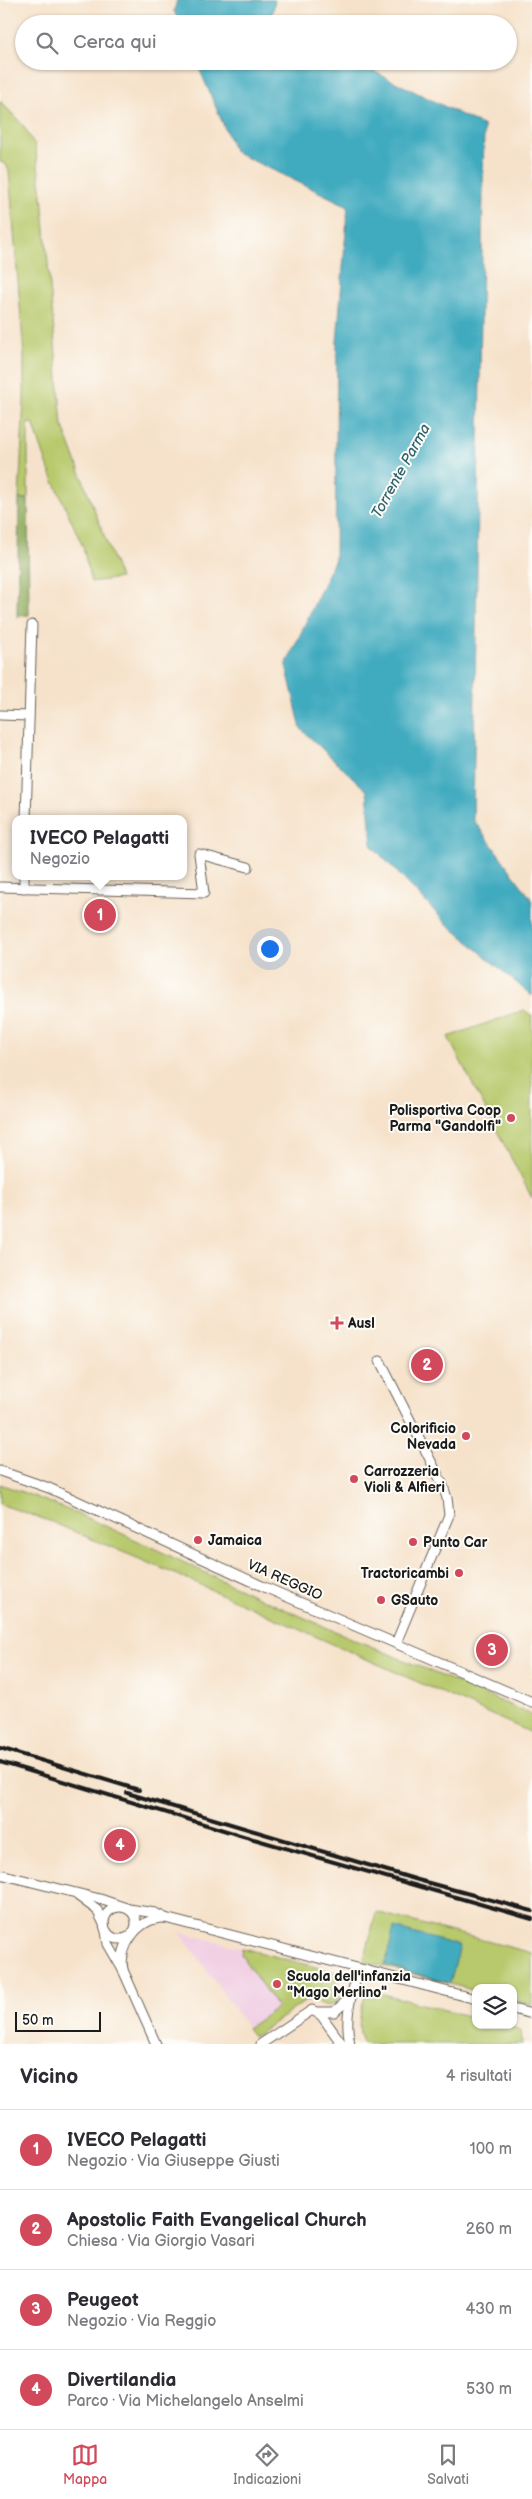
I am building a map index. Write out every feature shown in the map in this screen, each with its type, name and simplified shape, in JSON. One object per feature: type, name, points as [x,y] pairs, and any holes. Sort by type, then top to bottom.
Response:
[{"type":"street","points":[[26,815],[32,625]]},
{"type":"street","points":[[0,715],[29,716]]},
{"type":"street","points":[[0,887],[204,893],[199,854],[248,867]]},
{"type":"street","points":[[24,880],[24,888]]},
{"type":"street","points":[[380,1361],[442,1483],[447,1498],[449,1515],[396,1643]]},
{"type":"street","name":"VIA REGGIO","points":[[0,1472],[54,1490],[262,1586],[532,1702]]},
{"type":"street","points":[[0,1874],[100,1898],[132,1912],[136,1918],[136,1926],[124,1950],[123,1970]]},
{"type":"street","points":[[74,1893],[97,1910],[111,1937],[119,1940],[127,1938],[146,1924],[165,1918]]},
{"type":"street","points":[[156,2044],[123,1970],[108,1944],[105,1918],[110,1911],[117,1907],[155,1914],[472,1998]]},
{"type":"street","points":[[350,2044],[346,2019],[359,1969]]},
{"type":"street","points":[[261,2044],[308,2012],[327,2014],[336,2011],[348,2002],[352,1994]]},
{"type":"street","points":[[517,2010],[532,2014]]},
{"type":"street","points":[[318,2012],[342,2044]]},
{"type":"shaded area","name":"Scuola dell'infanzia \"Mago Merlino\"","points":[[180,1932],[343,1974],[342,1978],[337,1977],[335,1980],[340,1988],[340,1998],[336,2003],[326,2007],[320,2006],[313,1998],[308,2002],[307,2000],[254,2037]]},
{"type":"green space","points":[[0,101],[22,124],[35,145],[42,195],[62,424],[120,578],[91,582],[83,547],[49,470],[33,423],[28,423],[28,499],[19,499],[24,399],[24,355],[9,171],[6,164],[0,162]]},
{"type":"green space","points":[[19,499],[28,499],[29,615],[17,616]]},
{"type":"green space","name":"Polisportiva Coop Parma \"Gandolfi\"","points":[[524,1010],[532,1016],[532,1198],[448,1037]]},
{"type":"green space","points":[[0,1484],[100,1524],[297,1615],[532,1715],[532,1733],[187,1579],[49,1521],[0,1504]]},
{"type":"green space","points":[[376,1912],[532,1953],[532,2005],[517,2001],[517,1984],[472,1984],[472,1990],[364,1961]]},
{"type":"green space","points":[[242,1948],[343,1974],[342,1978],[337,1977],[335,1980],[339,1986],[340,1993],[338,1998],[330,2006],[318,2004],[313,1998],[308,2002],[307,2000],[254,2037],[247,2028],[277,2007],[241,1955]]},
{"type":"green space","points":[[367,1990],[472,2017],[472,2029],[521,2030],[522,2044],[364,2044],[359,2024]]},
{"type":"water","points":[[177,0],[275,0],[272,15],[176,15],[174,11]]},
{"type":"water","name":"Torrente Parma","points":[[200,70],[371,70],[484,126],[473,819],[532,900],[532,996],[445,922],[372,846],[367,791],[301,729],[286,665],[335,559],[337,342],[348,206],[235,152]]},
{"type":"water","points":[[394,1928],[460,1946],[450,1983],[385,1965]]},
{"type":"railway","points":[[0,1748],[139,1790]]},
{"type":"railway","points":[[0,1762],[243,1836],[532,1919]]},
{"type":"railway","points":[[127,1793],[418,1880],[532,1911]]},
{"type":"place","name":"IVECO Pelagatti","points":[[100,915]]},
{"type":"place","name":"Polisportiva Coop Parma \"Gandolfi\"","points":[[511,1118]]},
{"type":"place","name":"Ausl","points":[[337,1323]]},
{"type":"place","name":"Apostolic Faith Evangelical Church","points":[[427,1365]]},
{"type":"place","name":"Colorificio Nevada","points":[[466,1436]]},
{"type":"place","name":"Carrozzeria Violi & Alfieri","points":[[354,1479]]},
{"type":"place","name":"Jamaica","points":[[198,1540]]},
{"type":"place","name":"Punto Car","points":[[413,1542]]},
{"type":"place","name":"Tractoricambi","points":[[459,1573]]},
{"type":"place","name":"GSauto","points":[[381,1600]]},
{"type":"place","name":"Peugeot","points":[[492,1650]]},
{"type":"place","name":"Divertilandia","points":[[120,1845]]},
{"type":"place","name":"Scuola dell'infanzia \"Mago Merlino\"","points":[[277,1984]]}]
